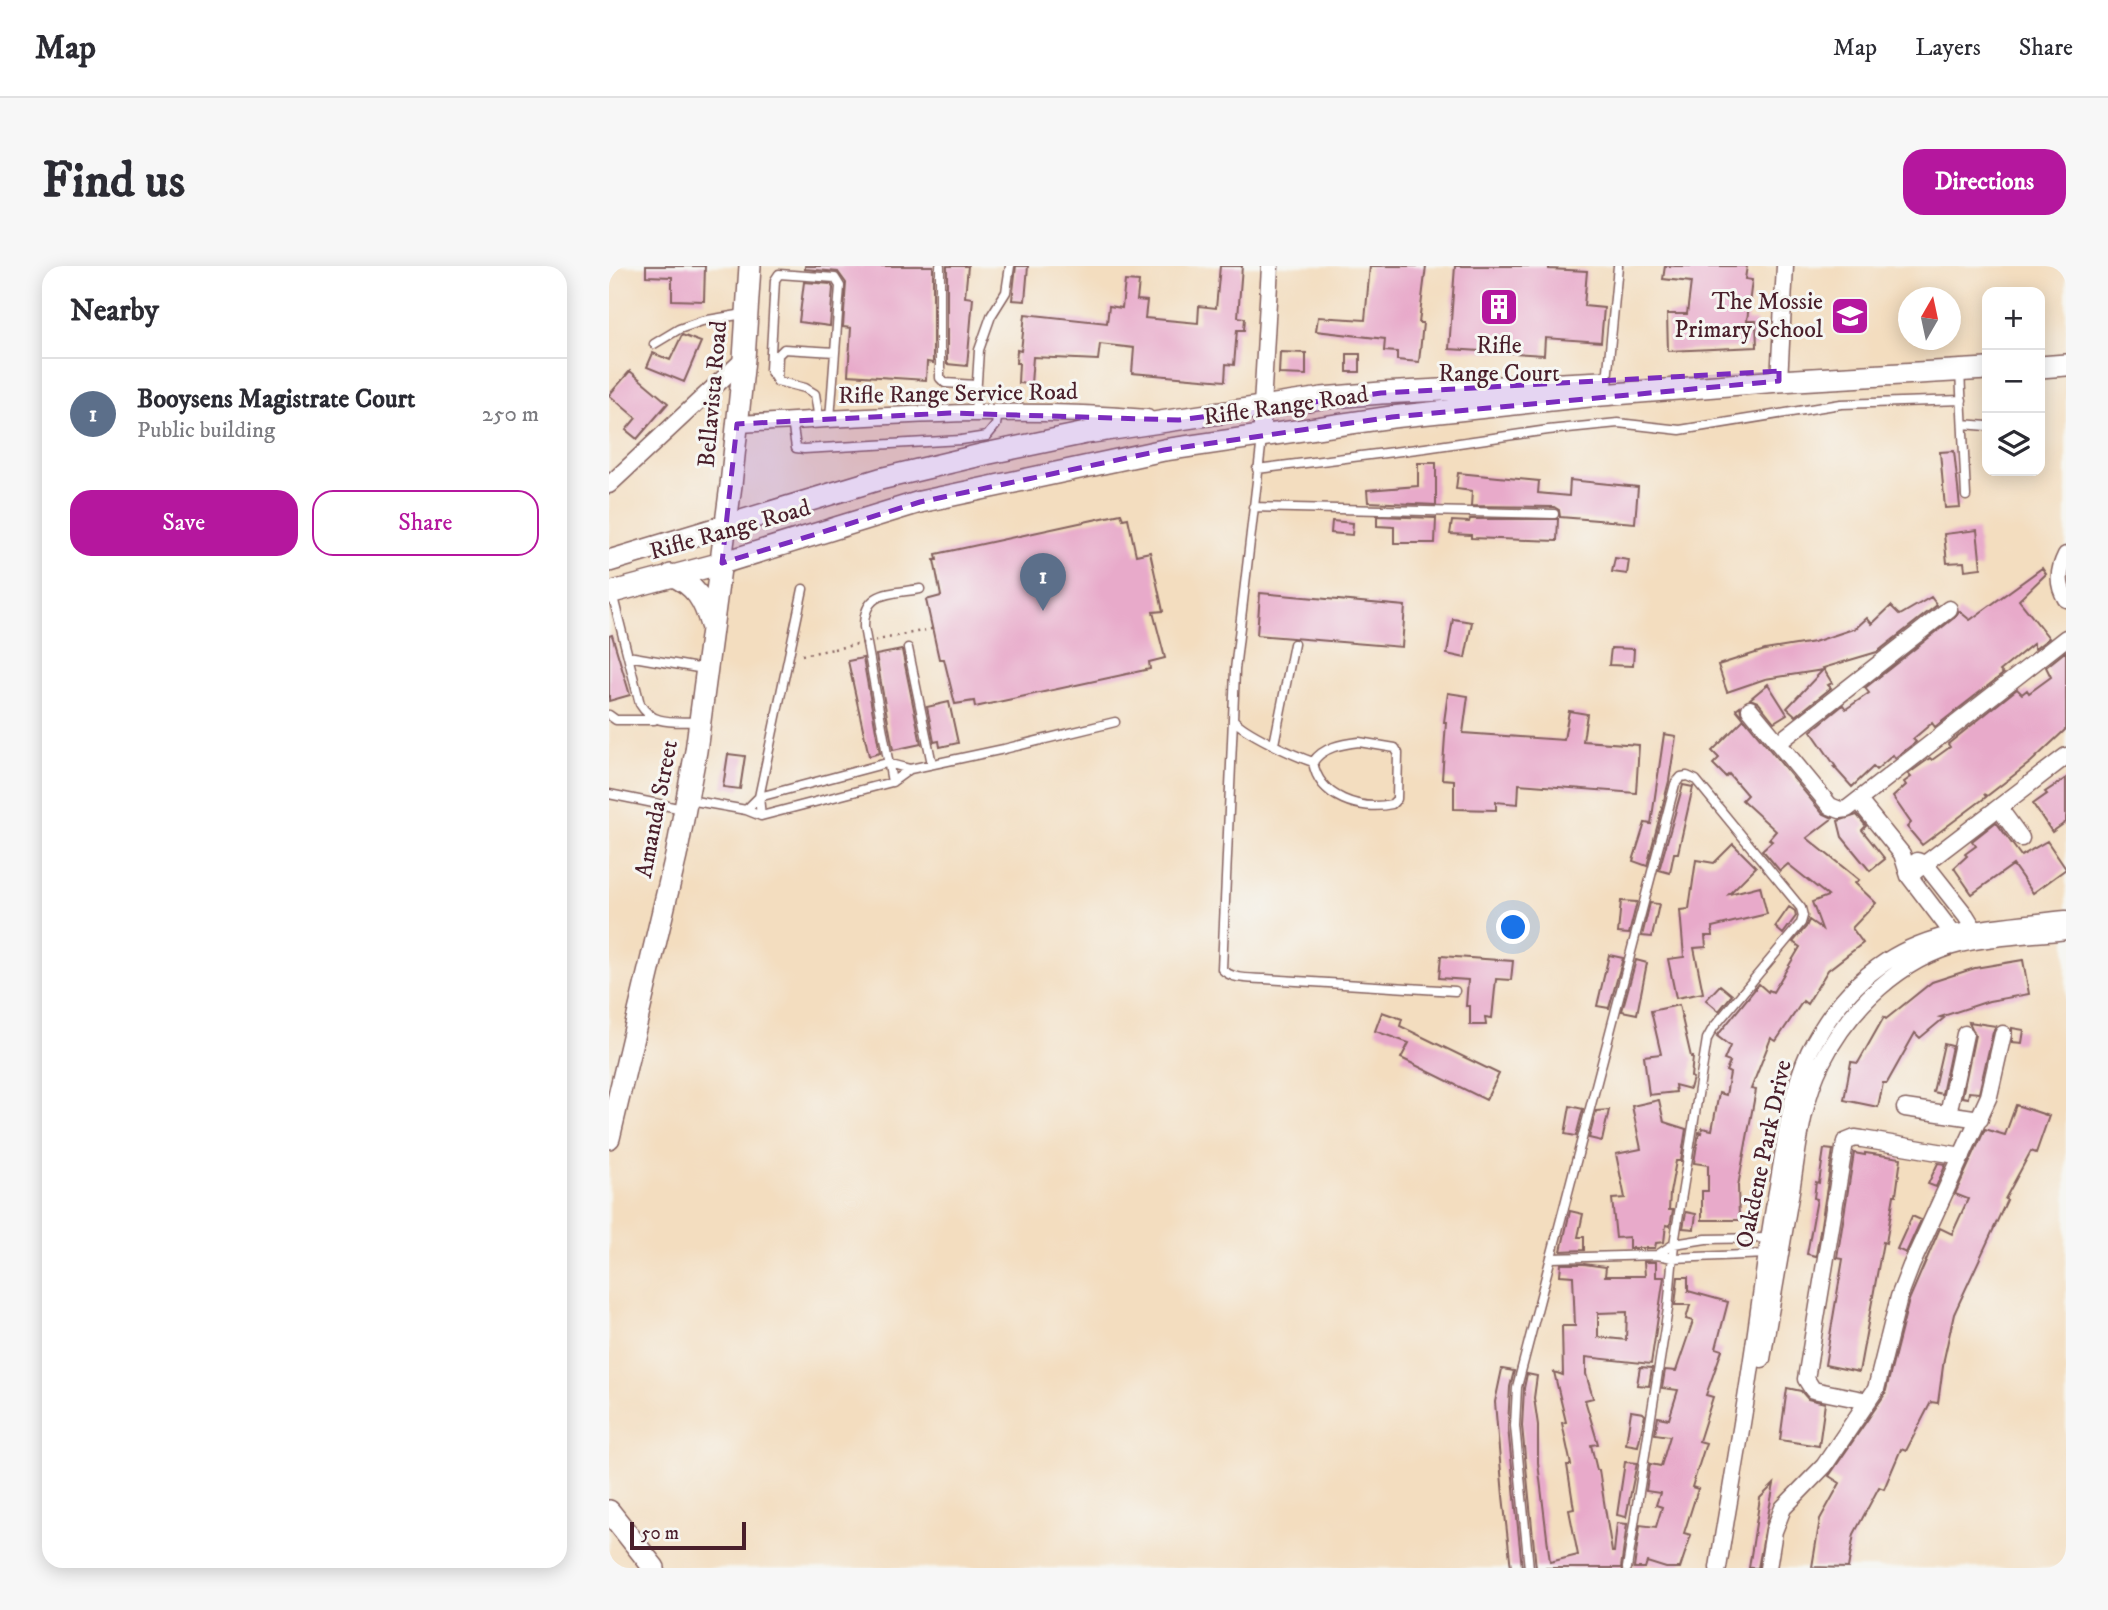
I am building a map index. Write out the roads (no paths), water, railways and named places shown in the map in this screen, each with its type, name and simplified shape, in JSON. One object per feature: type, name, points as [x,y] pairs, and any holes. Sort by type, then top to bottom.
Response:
[{"type":"main road","name":"Bellavista Road","points":[[726,527],[744,359],[750,266]]},
{"type":"main road","points":[[2045,356],[2066,355]]},
{"type":"main road","name":"Rifle Range Road","points":[[610,593],[722,563],[920,502],[1164,450],[1392,417],[1779,376],[1982,359]]},
{"type":"main road","points":[[2045,366],[2066,365]]},
{"type":"main road","name":"Rifle Range Road","points":[[609,561],[880,479],[1086,433],[1179,421],[1262,405],[1381,393],[1607,381],[1982,369]]},
{"type":"main road","name":"Amanda Street","points":[[609,1138],[687,805],[726,527]]},
{"type":"main road","points":[[671,575],[694,589],[704,602],[713,631]]},
{"type":"main road","points":[[609,1511],[654,1568]]},
{"type":"street","points":[[1262,436],[1271,266]]},
{"type":"street","points":[[1779,376],[1785,266]]},
{"type":"street","points":[[609,485],[744,359]]},
{"type":"street","name":"Rifle Range Service Road","points":[[737,424],[975,413],[1108,414],[1179,421]]},
{"type":"street","points":[[2066,555],[2061,564],[2059,582],[2066,599]]},
{"type":"street","points":[[1778,743],[1949,609]]},
{"type":"street","points":[[1751,709],[1830,806],[1840,810],[1859,801],[2066,638]]},
{"type":"street","points":[[1909,876],[2066,756]]},
{"type":"street","points":[[1859,801],[1902,854],[1909,876],[1957,939]]},
{"type":"street","points":[[1999,808],[2021,838]]},
{"type":"street","points":[[1902,854],[1926,864],[1978,935]]},
{"type":"street","name":"Oakdene Park Drive","points":[[1726,1568],[1797,1088],[1808,1055],[1822,1029],[1842,1002],[1865,977],[1888,960],[1909,949],[2066,919]]},
{"type":"street","name":"Oakdene Park Drive","points":[[1978,935],[2066,931]]},
{"type":"street","points":[[1948,1114],[1965,1034]]},
{"type":"street","points":[[1768,1568],[1774,1531],[1783,1508],[1824,1466],[1876,1389],[1891,1322],[1910,1266],[1980,1119],[1989,1096],[2003,1034]]},
{"type":"street","points":[[1905,1108],[1980,1119]]},
{"type":"street","points":[[1868,1401],[1813,1390],[1806,1379],[1845,1142],[1855,1138],[1962,1156]]},
{"type":"street","name":"Oakdene Park Drive","points":[[1718,1568],[1752,1358],[1774,1245]]},
{"type":"lane","points":[[940,266],[940,378],[945,383],[976,385]]},
{"type":"lane","points":[[975,413],[982,340],[991,316],[1006,292],[1010,266]]},
{"type":"lane","points":[[1607,381],[1618,266]]},
{"type":"lane","points":[[779,274],[835,278],[838,281],[839,309],[835,352],[824,419],[815,394],[805,388],[777,382],[769,365],[775,280],[779,274]]},
{"type":"lane","points":[[654,344],[679,329],[702,321],[747,314]]},
{"type":"lane","points":[[777,382],[780,351],[835,352]]},
{"type":"lane","points":[[1960,371],[1966,496]]},
{"type":"lane","points":[[1257,469],[1618,423],[1680,430],[1842,404],[1962,400]]},
{"type":"lane","points":[[792,421],[794,444],[796,448],[804,449],[961,440],[987,436],[996,425],[998,413]]},
{"type":"lane","points":[[1963,424],[1982,426]]},
{"type":"lane","points":[[1262,436],[1235,670],[1222,969],[1235,976],[1265,979],[1455,991]]},
{"type":"lane","points":[[1252,507],[1554,514]]},
{"type":"lane","points":[[761,816],[759,797],[803,589]]},
{"type":"lane","points":[[892,782],[864,627],[864,614],[868,603],[878,596],[919,589]]},
{"type":"lane","points":[[610,593],[640,704],[646,715],[656,720]]},
{"type":"lane","points":[[1274,744],[1294,644]]},
{"type":"lane","points":[[908,648],[932,764]]},
{"type":"lane","points":[[628,656],[708,670]]},
{"type":"lane","points":[[609,715],[616,720],[700,722]]},
{"type":"lane","points":[[1233,719],[1241,727],[1313,762],[1320,780],[1335,796],[1365,806],[1392,804],[1397,799],[1398,753],[1395,748],[1359,743],[1344,744],[1331,748],[1316,757],[1313,762]]},
{"type":"lane","points":[[609,794],[745,810],[761,816],[892,782],[910,769],[1115,722]]},
{"type":"lane","points":[[745,810],[759,797],[887,763],[910,769]]},
{"type":"lane","points":[[1529,1568],[1515,1426],[1515,1399],[1675,784],[1685,776],[1696,780],[1717,803],[1801,908],[1803,916],[1801,923],[1713,1028],[1707,1039],[1627,1568]]},
{"type":"lane","points":[[1657,1255],[1674,1244],[1706,1239],[1774,1245]]},
{"type":"lane","points":[[1551,1258],[1657,1255],[1673,1258],[1774,1245]]},
{"type":"place","name":"Rifle Range Court","points":[[1499,307]]},
{"type":"place","name":"The Mossie Primary School","points":[[1850,316]]},
{"type":"place","name":"Booysens Magistrate Court","points":[[1043,611]]}]
